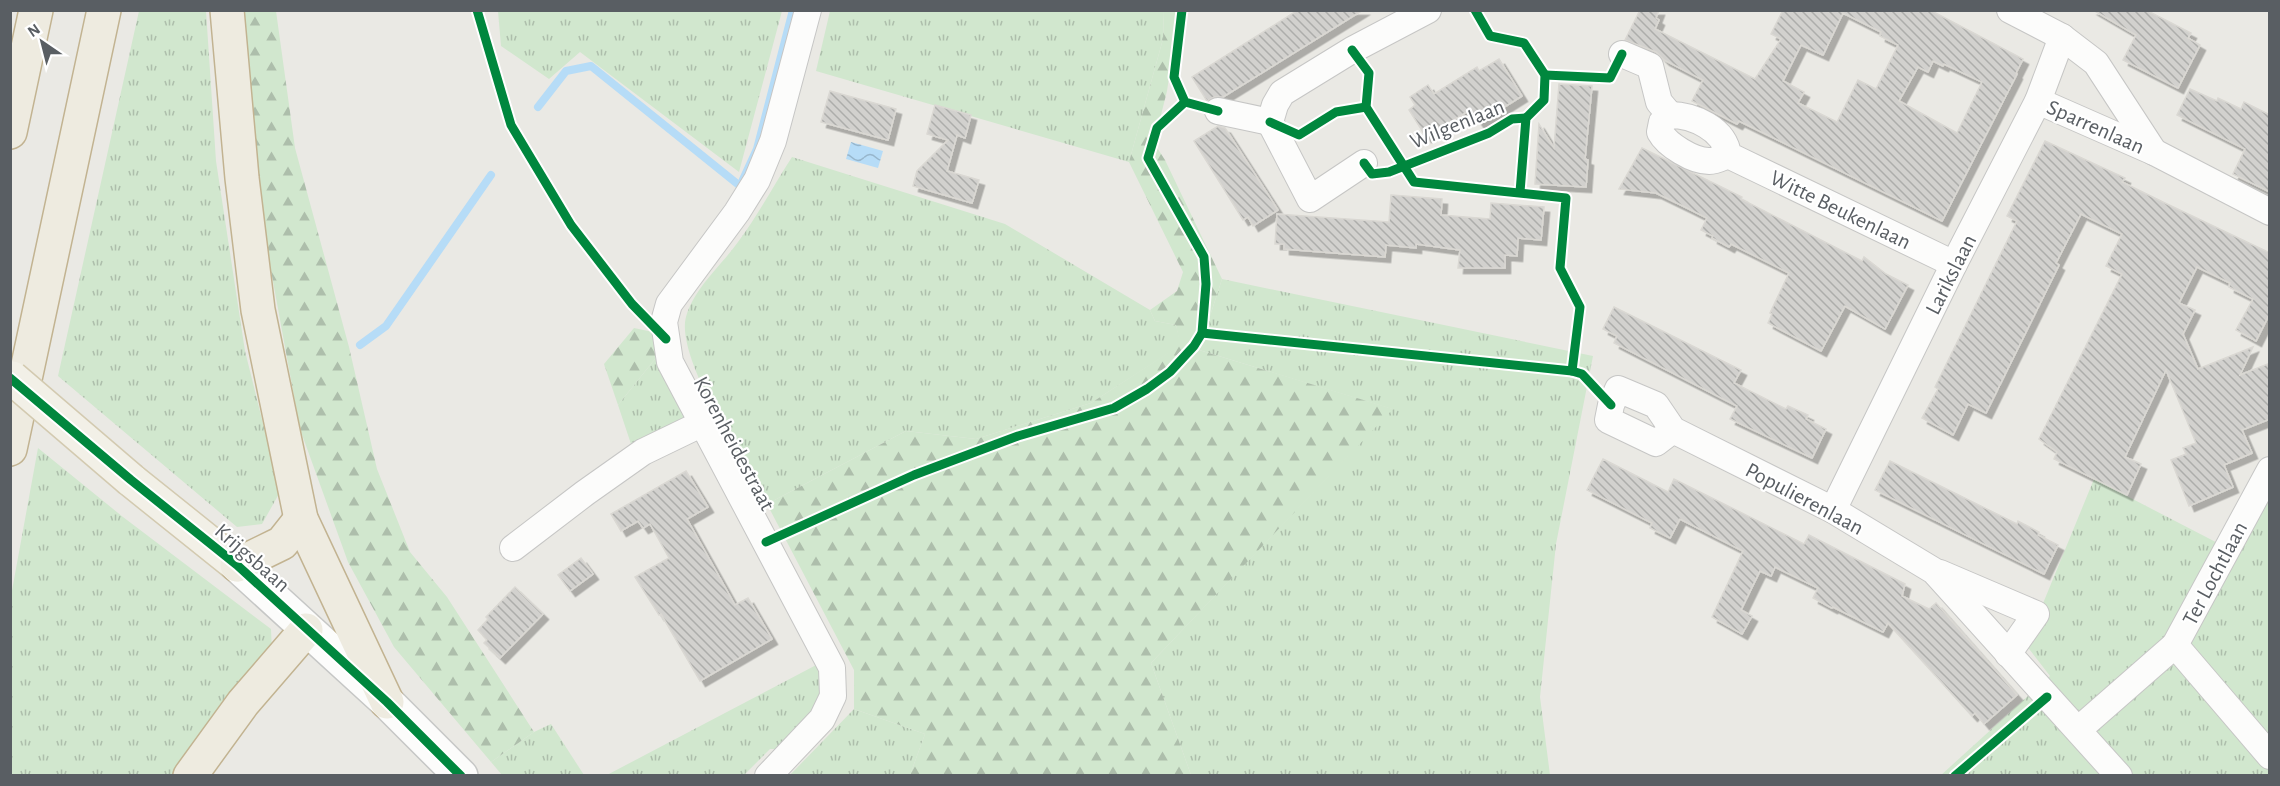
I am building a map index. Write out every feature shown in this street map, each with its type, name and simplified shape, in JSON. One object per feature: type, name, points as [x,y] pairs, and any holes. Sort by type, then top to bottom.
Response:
[{"type":"highway","points":[[10,132],[36,10]]},
{"type":"highway","points":[[10,449],[104,10]]},
{"type":"highway","points":[[227,10],[242,178],[258,310],[301,519],[387,702]]},
{"type":"highway","points":[[237,565],[282,543],[301,519]]},
{"type":"highway","points":[[190,776],[243,703],[306,630]]},
{"type":"main road","name":"Krijgsbaan","points":[[10,378],[237,565],[387,702],[461,776]]},
{"type":"street","name":"Korenheidestraat","points":[[768,776],[822,719],[833,696],[832,668],[670,362],[664,322],[669,304],[737,212],[757,180],[773,141],[808,10]]},
{"type":"street","points":[[1364,164],[1310,199],[1270,122],[1275,105],[1282,93],[1352,50],[1428,10]]},
{"type":"street","name":"Sparrenlaan","points":[[2010,10],[2062,37],[2096,63],[2154,152]]},
{"type":"street","name":"Larikslaan","points":[[1833,510],[1954,264],[2038,101],[2062,37]]},
{"type":"street","name":"Witte Beukenlaan","points":[[1622,54],[1650,66],[1659,102],[1670,115],[1686,115],[1712,129],[1722,137],[1727,145],[1728,155],[1954,264]]},
{"type":"street","name":"Sparrenlaan","points":[[2038,101],[2154,152],[2270,212]]},
{"type":"street","points":[[1218,111],[1270,122]]},
{"type":"street","name":"Korenheidestraat","points":[[513,548],[643,452],[703,423]]},
{"type":"street","name":"Populierenlaan","points":[[1673,430],[1833,510],[1934,571],[2036,614],[2008,654]]},
{"type":"street","name":"Ter Lochtlaan","points":[[2079,729],[2175,645],[2270,470]]},
{"type":"street","name":"Populierenlaan","points":[[1934,571],[2047,697],[2079,729]]},
{"type":"street","name":"Ter Lochtlaan","points":[[2175,645],[2270,756]]},
{"type":"street","points":[[2079,729],[2119,776]]},
{"type":"green space","points":[[139,11],[206,11],[216,161],[245,351],[280,492],[262,524],[237,527],[58,376]]},
{"type":"green space","points":[[241,11],[276,11],[295,148],[349,347],[377,469],[410,552],[447,597],[534,732],[491,762],[394,647],[348,562],[300,429],[255,183]]},
{"type":"green space","points":[[498,11],[782,11],[739,172],[580,52],[549,79],[501,46]]},
{"type":"green space","points":[[830,11],[1164,11],[1163,39],[1129,162],[816,71]]},
{"type":"green space","points":[[1164,11],[1179,11],[1167,91],[1154,143],[1165,160],[1222,279],[1199,350],[1393,409],[1151,663],[1191,775],[910,775],[925,734],[854,709],[854,670],[767,504],[906,431],[976,439],[1091,403],[1180,345],[1176,325],[1155,321],[1150,310],[1177,291],[1183,272],[1129,162],[1163,39]]},
{"type":"green space","points":[[792,157],[1005,224],[1150,310],[1155,321],[1176,325],[1181,345],[1091,403],[976,439],[906,431],[767,504],[729,439],[701,384],[685,335],[686,317],[695,296],[745,232]]},
{"type":"green space","points":[[1222,279],[1593,356],[1556,544],[1540,697],[1550,775],[1191,775],[1151,663],[1392,409],[1199,350]]},
{"type":"green space","points":[[634,328],[653,332],[659,354],[618,405],[604,364]]},
{"type":"green space","points":[[659,354],[686,417],[632,447],[618,405]]},
{"type":"green space","points":[[38,448],[123,517],[271,629],[272,652],[179,775],[11,776],[11,596]]},
{"type":"green space","points":[[2094,479],[2235,552],[2270,489],[2269,775],[1940,776],[2050,676],[2026,645]]},
{"type":"green space","points":[[820,663],[824,674],[817,716],[783,749],[770,749],[744,775],[605,776]]},
{"type":"green space","points":[[854,709],[925,734],[910,775],[789,776]]},
{"type":"green space","points":[[551,724],[584,775],[502,775],[491,762],[534,732]]},
{"type":"water","points":[[851,142],[883,151],[878,168],[846,159]]},
{"type":"building","points":[[1298,10],[1363,10],[1223,97],[1214,97],[1207,101],[1192,77]]},
{"type":"building","points":[[1640,10],[1659,10],[1656,18],[1659,20],[1655,29],[1755,79],[1781,39],[1771,34],[1783,10],[1930,10],[2023,59],[1942,221],[1739,121],[1737,124],[1692,101],[1703,80],[1664,60],[1656,52],[1625,40]],"holes":[[[1843,13],[1881,32],[1880,36],[1898,45],[1876,89],[1858,80],[1837,122],[1798,103],[1804,92],[1783,81],[1801,45],[1823,55]],[[1933,61],[1982,82],[1957,133],[1899,101],[1918,67],[1928,72]]]},
{"type":"building","points":[[2093,10],[2146,10],[2191,33],[2188,38],[2200,45],[2178,88],[2123,60],[2136,35]]},
{"type":"building","points":[[1499,59],[1522,96],[1479,123],[1470,110],[1426,137],[1409,110],[1415,105],[1410,97],[1428,85],[1434,94],[1477,67],[1479,71]]},
{"type":"building","points":[[1559,84],[1592,86],[1585,159],[1588,160],[1586,187],[1535,184],[1539,124],[1554,148]]},
{"type":"building","points":[[2190,89],[2217,101],[2218,98],[2241,109],[2244,102],[2270,115],[2270,192],[2233,174],[2245,149],[2177,115]]},
{"type":"building","points":[[830,91],[896,109],[888,140],[821,122]]},
{"type":"building","points":[[935,105],[971,115],[965,138],[957,135],[947,171],[979,180],[972,203],[913,186],[917,171],[948,140],[927,134]]},
{"type":"building","points":[[1218,126],[1225,128],[1278,210],[1253,226],[1248,217],[1243,220],[1194,141]]},
{"type":"building","points":[[2045,141],[2125,178],[2122,182],[2270,253],[2270,313],[2256,341],[2236,330],[2253,299],[2229,287],[2230,283],[2197,267],[2179,303],[2195,310],[2183,334],[2198,369],[2253,347],[2240,375],[2270,363],[2270,419],[2242,430],[2252,453],[2224,465],[2233,487],[2189,506],[2171,460],[2186,454],[2183,448],[2196,443],[2166,370],[2125,457],[2141,464],[2127,495],[2054,459],[2057,452],[2039,439],[2122,274],[2106,266],[2122,234],[2081,214],[2056,263],[2059,265],[1986,413],[1968,404],[1953,435],[1922,418],[1938,389],[1935,387],[2017,221],[2007,216]]},
{"type":"building","points":[[1642,148],[1742,197],[1741,199],[1862,261],[1864,257],[1886,274],[1908,285],[1885,329],[1845,306],[1821,351],[1768,323],[1772,314],[1770,313],[1789,273],[1731,244],[1729,247],[1712,238],[1713,236],[1701,230],[1707,218],[1687,208],[1656,193],[1619,189]]},
{"type":"building","points":[[1391,195],[1442,199],[1441,215],[1490,219],[1491,203],[1544,207],[1541,240],[1518,238],[1517,256],[1505,255],[1505,268],[1458,268],[1460,250],[1416,244],[1416,248],[1386,245],[1385,257],[1284,249],[1284,244],[1275,244],[1277,214],[1389,222]]},
{"type":"building","points":[[1614,307],[1741,370],[1734,383],[1786,409],[1788,406],[1808,415],[1806,419],[1826,429],[1812,458],[1730,419],[1737,406],[1614,343],[1617,336],[1603,329]]},
{"type":"building","points":[[1603,459],[1668,492],[1674,479],[1804,544],[1809,535],[1905,584],[1902,596],[1929,609],[1936,603],[2017,695],[1984,724],[1975,713],[1972,716],[1888,623],[1883,632],[1832,608],[1813,598],[1818,588],[1775,567],[1771,576],[1760,571],[1741,610],[1752,616],[1742,634],[1712,617],[1743,551],[1680,519],[1670,538],[1650,528],[1652,523],[1587,490]]},
{"type":"building","points":[[1890,461],[2017,524],[2018,521],[2058,545],[2044,574],[1875,490]]},
{"type":"building","points":[[686,471],[708,507],[687,519],[735,605],[748,598],[772,639],[700,681],[661,614],[659,615],[635,577],[669,558],[650,524],[643,528],[638,521],[621,531],[611,514]]},
{"type":"building","points":[[581,558],[593,574],[570,591],[558,575]]},
{"type":"building","points":[[515,587],[543,614],[500,658],[484,643],[487,640],[478,630],[488,619],[486,617]]},
{"type":"waterway","points":[[741,184],[757,149],[793,10]]},
{"type":"waterway","points":[[538,107],[566,71],[591,66],[740,186]]},
{"type":"waterway","points":[[360,345],[386,326],[491,175]]},
{"type":"cycle path","points":[[477,10],[511,125],[571,225],[632,304],[666,339]]},
{"type":"cycle path","points":[[1182,10],[1174,77],[1185,102],[1218,111]]},
{"type":"cycle path","points":[[1475,10],[1490,36],[1524,43],[1545,75],[1544,100],[1526,118],[1520,192]]},
{"type":"cycle path","points":[[1352,50],[1369,73],[1366,107],[1414,182],[1566,198],[1560,268],[1580,307],[1572,371]]},
{"type":"cycle path","points":[[1545,75],[1610,78],[1622,54]]},
{"type":"cycle path","points":[[766,542],[914,475],[1018,436],[1114,408],[1147,389],[1170,372],[1194,346],[1202,333],[1206,284],[1204,257],[1148,158],[1157,128],[1185,102]]},
{"type":"cycle path","points":[[1270,122],[1299,135],[1336,112],[1366,107]]},
{"type":"cycle path","name":"Wilgenlaan","points":[[1364,163],[1372,174],[1389,172],[1489,133],[1512,119],[1526,118]]},
{"type":"cycle path","points":[[1202,333],[1572,371],[1582,374],[1611,405]]},
{"type":"cycle path","points":[[10,378],[237,565],[387,702],[461,776]]},
{"type":"cycle path","points":[[1955,776],[2047,697]]}]
